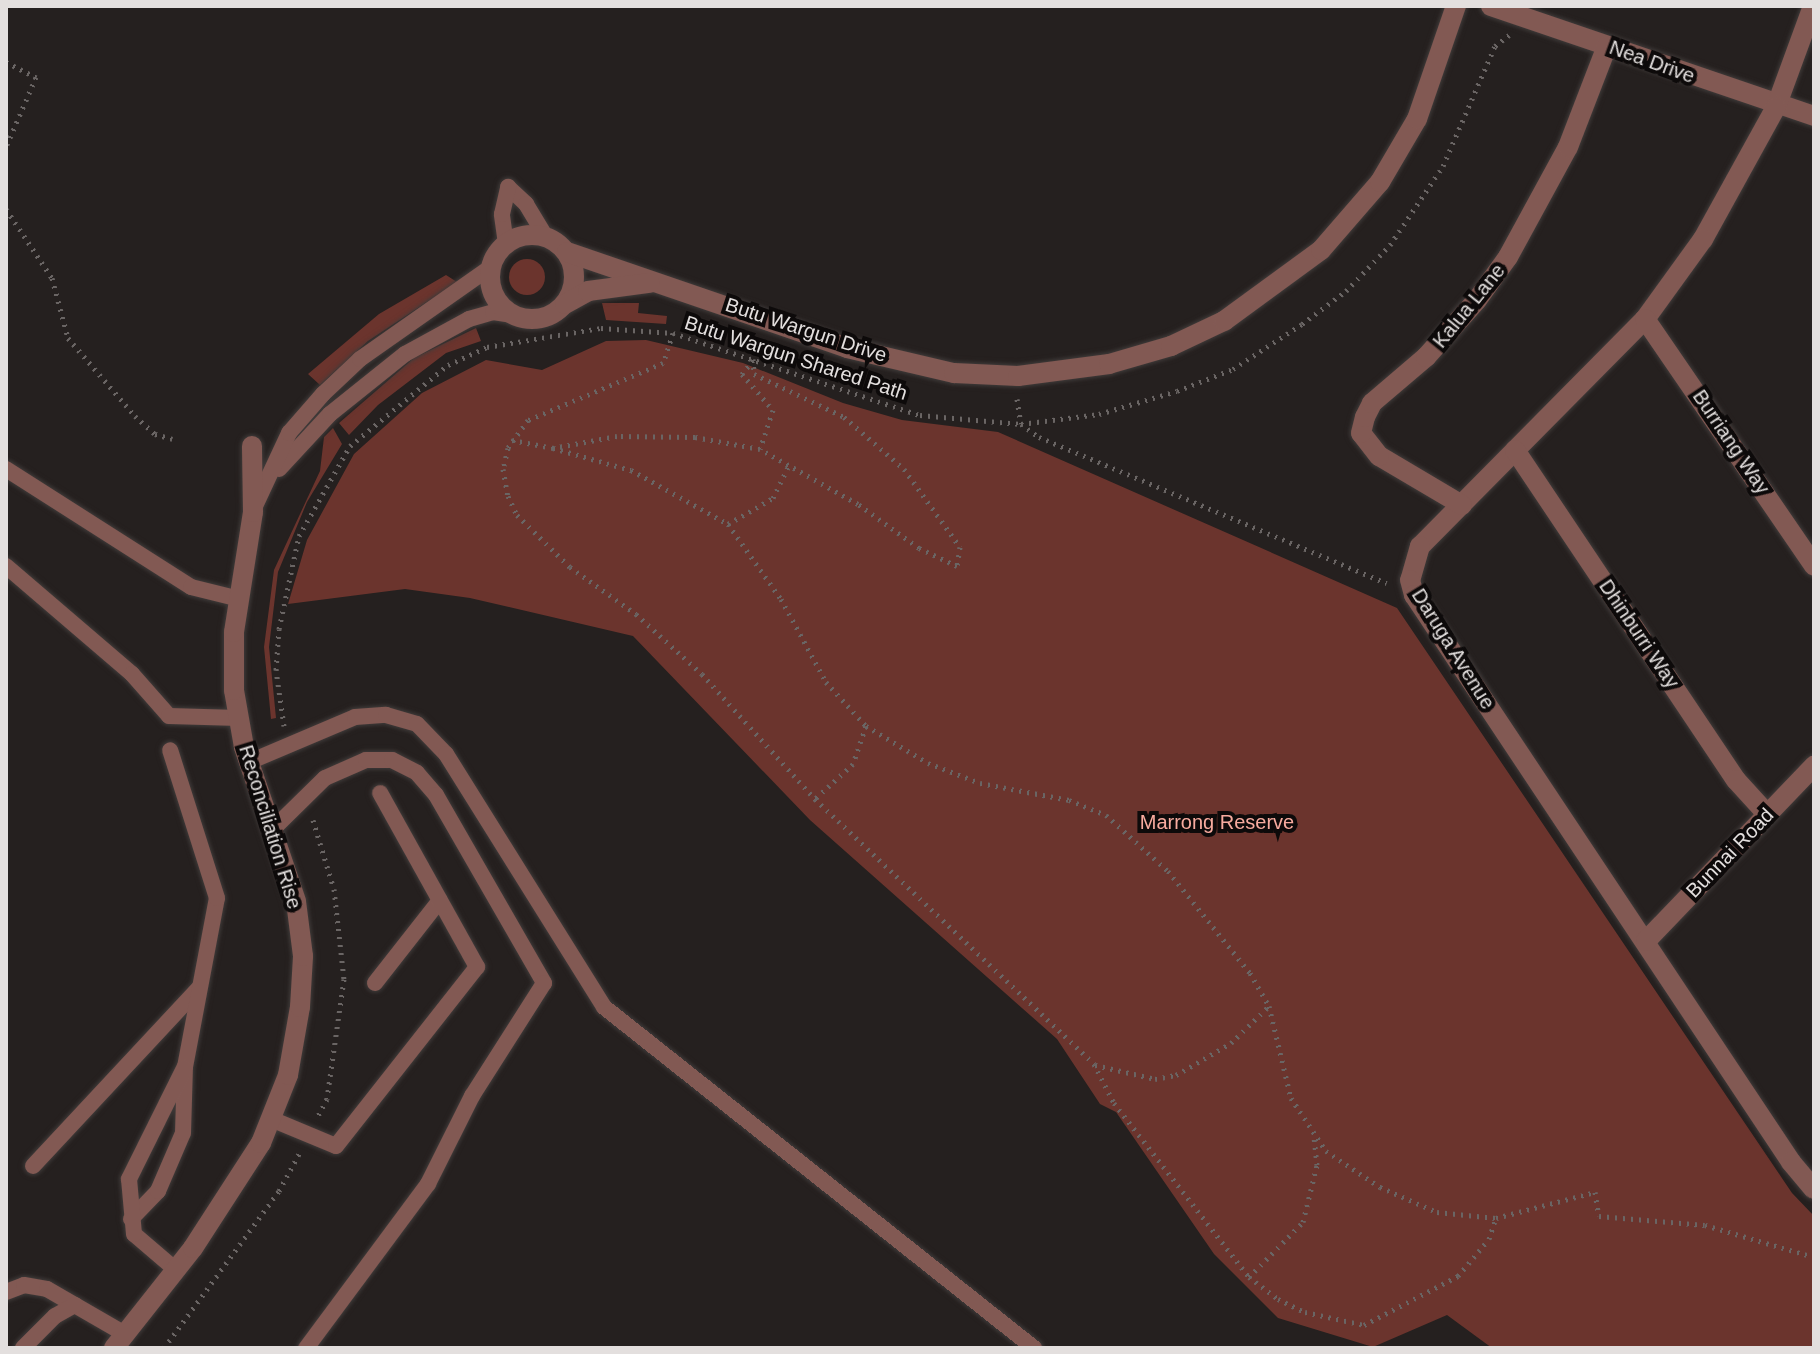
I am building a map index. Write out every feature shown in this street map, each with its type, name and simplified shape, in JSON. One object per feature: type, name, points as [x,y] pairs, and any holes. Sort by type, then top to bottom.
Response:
[{"type":"street","name":"Butu Wargun Drive","points":[[545,236],[567,252],[624,268],[649,283],[711,299],[847,348],[954,373],[1018,376],[1079,368],[1171,346],[1224,321],[1284,282],[1321,250],[1380,182],[1417,119],[1456,6]]},
{"type":"street","name":"Nea Drive","points":[[1491,6],[1776,107],[1814,116]]},
{"type":"street","name":"Daruga Avenue","points":[[1813,6],[1776,107],[1703,239],[1645,319],[1420,546],[1410,580],[1414,595],[1813,1187]]},
{"type":"street","name":"Kalua Lane","points":[[1462,505],[1379,456],[1361,433],[1365,417],[1372,403],[1426,357],[1477,300],[1508,257],[1568,147],[1607,46]]},
{"type":"street","points":[[513,315],[494,295],[491,267],[506,244],[518,237],[545,236]]},
{"type":"street","points":[[565,304],[575,278],[567,252]]},
{"type":"street","name":"Butu Wargun Drive","points":[[513,315],[541,318],[588,291],[649,283]]},
{"type":"street","name":"Burriang Way","points":[[1645,319],[1814,566]]},
{"type":"street","name":"Reconciliation Rise","points":[[121,1343],[227,1199],[271,1119],[288,1075],[303,956],[296,901],[249,762],[234,690],[239,599],[253,512],[252,446]]},
{"type":"street","name":"Dhinburri Way","points":[[1515,450],[1736,780],[1767,814]]},
{"type":"street","name":"Bunnai Road","points":[[1646,941],[1814,766]]},
{"type":"lane","points":[[506,244],[502,214],[508,187],[526,204],[545,236]]},
{"type":"lane","points":[[253,512],[289,433],[323,394],[360,359],[491,267]]},
{"type":"lane","points":[[253,512],[284,460],[371,378],[437,332],[493,312],[513,315]]},
{"type":"lane","points":[[6,469],[191,587],[239,599]]},
{"type":"lane","points":[[6,566],[132,674],[169,716],[239,718]]},
{"type":"lane","points":[[249,762],[355,717],[386,715],[417,724],[446,754],[604,1007],[1034,1348]]},
{"type":"lane","points":[[131,1219],[158,1191],[183,1133],[185,1067],[217,898],[170,750]]},
{"type":"lane","points":[[272,830],[325,778],[366,760],[392,760],[417,773],[436,795],[544,983],[472,1096],[428,1184],[306,1348]]},
{"type":"lane","points":[[271,1119],[336,1146],[477,967],[380,793]]},
{"type":"lane","points":[[375,983],[440,900]]},
{"type":"lane","points":[[33,1166],[200,987]]},
{"type":"lane","points":[[176,1270],[134,1234],[129,1179],[185,1067]]},
{"type":"lane","points":[[6,1292],[24,1285],[47,1289],[75,1305],[121,1343]]},
{"type":"lane","points":[[23,1348],[75,1305]]},
{"type":"path","name":"Butu Wargun Shared Path","points":[[290,743],[279,708],[276,670],[286,581],[299,536],[350,446],[402,398],[448,365],[487,347],[601,328],[673,333],[920,415],[1021,424],[1099,414],[1233,369],[1346,291],[1390,245],[1443,166],[1495,46],[1509,35],[1515,14]]},
{"type":"path","points":[[6,62],[36,77],[6,147]]},
{"type":"path","points":[[6,209],[52,278],[68,338],[135,416],[155,434],[172,439]]},
{"type":"path","points":[[673,333],[663,363],[528,420],[512,440],[503,469],[517,515],[570,567],[636,614],[702,674],[815,799],[1094,1064],[1114,1103],[1249,1277],[1278,1299],[1305,1312],[1364,1325],[1458,1276],[1489,1239],[1496,1218]]},
{"type":"path","points":[[753,359],[742,374],[773,410],[760,449]]},
{"type":"path","points":[[553,448],[617,436],[695,437],[760,449],[858,504],[919,548],[957,566],[960,547],[904,469],[844,417],[754,374],[753,359]]},
{"type":"path","points":[[1017,406],[1021,424],[1039,437],[1414,595]]},
{"type":"path","points":[[512,440],[631,470],[728,524],[781,599],[826,682],[866,726],[928,763],[980,783],[1069,800],[1106,815],[1168,871],[1250,973],[1269,1006],[1291,1098],[1326,1151],[1380,1187],[1437,1212],[1496,1218],[1595,1192],[1599,1216],[1705,1225],[1814,1257]]},
{"type":"path","points":[[728,524],[773,498],[789,465]]},
{"type":"path","points":[[815,799],[853,764],[866,726]]},
{"type":"path","points":[[164,1348],[279,1191],[327,1099],[344,979],[334,889],[306,796]]},
{"type":"path","points":[[1094,1064],[1155,1079],[1176,1075],[1231,1043],[1269,1006]]},
{"type":"path","points":[[1249,1277],[1303,1222],[1315,1181],[1314,1133]]},
{"type":"green space","points":[[527,259],[540,264],[545,277],[540,290],[527,295],[514,290],[509,277],[514,264]]},
{"type":"green space","points":[[446,275],[457,282],[368,341],[320,385],[308,374],[379,314]]},
{"type":"green space","points":[[602,303],[639,303],[638,313],[667,316],[666,324],[606,320]]},
{"type":"green space","points":[[476,328],[481,341],[446,353],[378,405],[349,435],[339,423],[414,358]]},
{"type":"green space","name":"Marrong Reserve","points":[[646,340],[743,363],[843,403],[902,420],[998,432],[1397,608],[1792,1193],[1814,1216],[1814,1348],[1492,1348],[1447,1315],[1373,1347],[1278,1318],[1214,1254],[1116,1112],[1100,1104],[1057,1039],[810,820],[633,636],[470,598],[405,589],[288,604],[307,540],[354,454],[422,393],[486,360],[542,370],[606,341]]},
{"type":"green space","points":[[333,428],[342,444],[307,502],[278,572],[269,647],[276,718],[271,719],[264,647],[274,570],[320,471],[324,437]]}]
